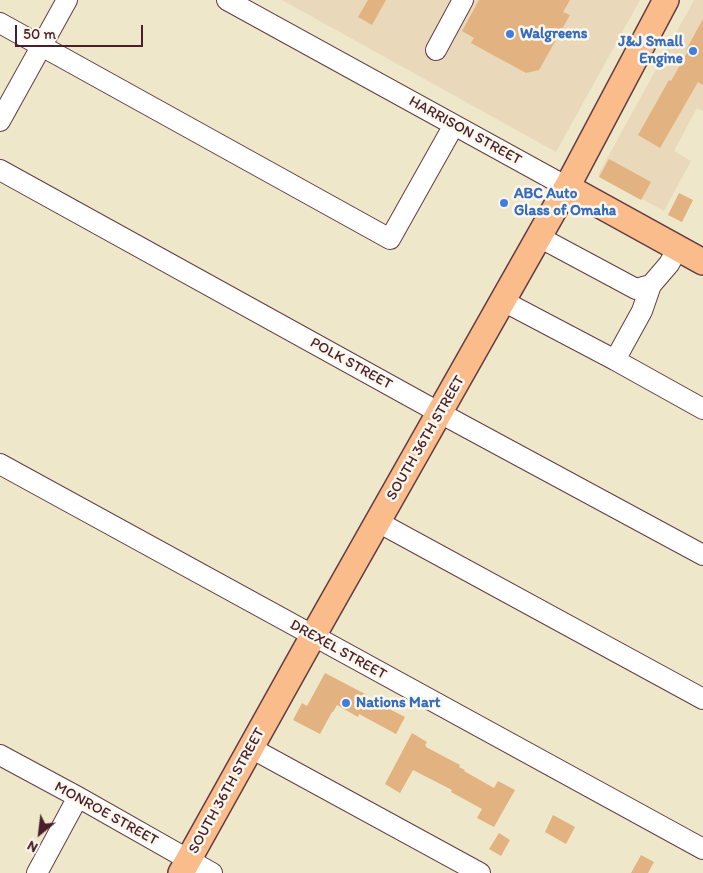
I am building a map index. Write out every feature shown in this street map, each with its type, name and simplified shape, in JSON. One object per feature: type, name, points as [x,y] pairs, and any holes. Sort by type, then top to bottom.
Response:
[{"type":"main road","name":"SOUTH 36TH STREET","points":[[185,866],[567,187],[666,0]]},
{"type":"main road","name":"HARRISON STREET","points":[[567,187],[703,262]]},
{"type":"street","points":[[0,121],[67,0]]},
{"type":"street","name":"HARRISON STREET","points":[[226,0],[249,5],[454,125],[567,187]]},
{"type":"street","points":[[436,50],[463,0]]},
{"type":"street","points":[[0,23],[390,239],[454,125]]},
{"type":"street","name":"POLK STREET","points":[[0,170],[703,556]]},
{"type":"street","points":[[539,237],[636,289],[651,285]]},
{"type":"street","points":[[615,360],[642,311],[651,285],[669,264],[678,248]]},
{"type":"street","points":[[503,301],[703,408]]},
{"type":"street","name":"DREXEL STREET","points":[[0,464],[703,849]]},
{"type":"street","points":[[378,522],[703,699]]},
{"type":"street","points":[[251,748],[480,873]]},
{"type":"street","name":"MONROE STREET","points":[[0,755],[78,797],[185,866],[212,873]]},
{"type":"street","points":[[37,873],[78,797]]},
{"type":"shaded area","points":[[282,0],[640,0],[556,152]]},
{"type":"shaded area","points":[[694,0],[703,0],[703,111],[697,108],[674,151],[691,161],[664,211],[598,175]]},
{"type":"building","points":[[368,0],[386,0],[372,25],[358,17]]},
{"type":"building","name":"Walgreens","points":[[479,0],[570,0],[563,12],[570,15],[539,70],[526,73],[471,43],[474,38],[462,31]]},
{"type":"building","points":[[703,19],[703,85],[698,82],[660,148],[638,135],[688,51],[686,50]]},
{"type":"building","points":[[609,159],[651,182],[641,200],[599,177]]},
{"type":"building","points":[[679,193],[693,200],[682,222],[668,215]]},
{"type":"building","name":"Nations Mart","points":[[325,673],[405,717],[396,734],[359,714],[358,717],[337,705],[320,734],[293,720],[302,703],[307,706]]},
{"type":"building","points":[[412,733],[427,742],[426,747],[460,765],[459,767],[464,771],[494,788],[498,781],[515,790],[494,827],[477,818],[482,809],[451,792],[452,790],[413,770],[400,793],[385,784]]},
{"type":"building","points":[[553,815],[575,827],[566,844],[545,832]]},
{"type":"building","points":[[499,833],[510,840],[501,856],[489,849]]},
{"type":"building","points":[[641,855],[654,862],[648,873],[631,873]]},
{"type":"place","name":"Walgreens","points":[[510,34]]},
{"type":"place","name":"J&J Small Engine","points":[[693,51]]},
{"type":"place","name":"ABC Auto Glass of Omaha","points":[[504,203]]},
{"type":"place","name":"Nations Mart","points":[[346,703]]}]
